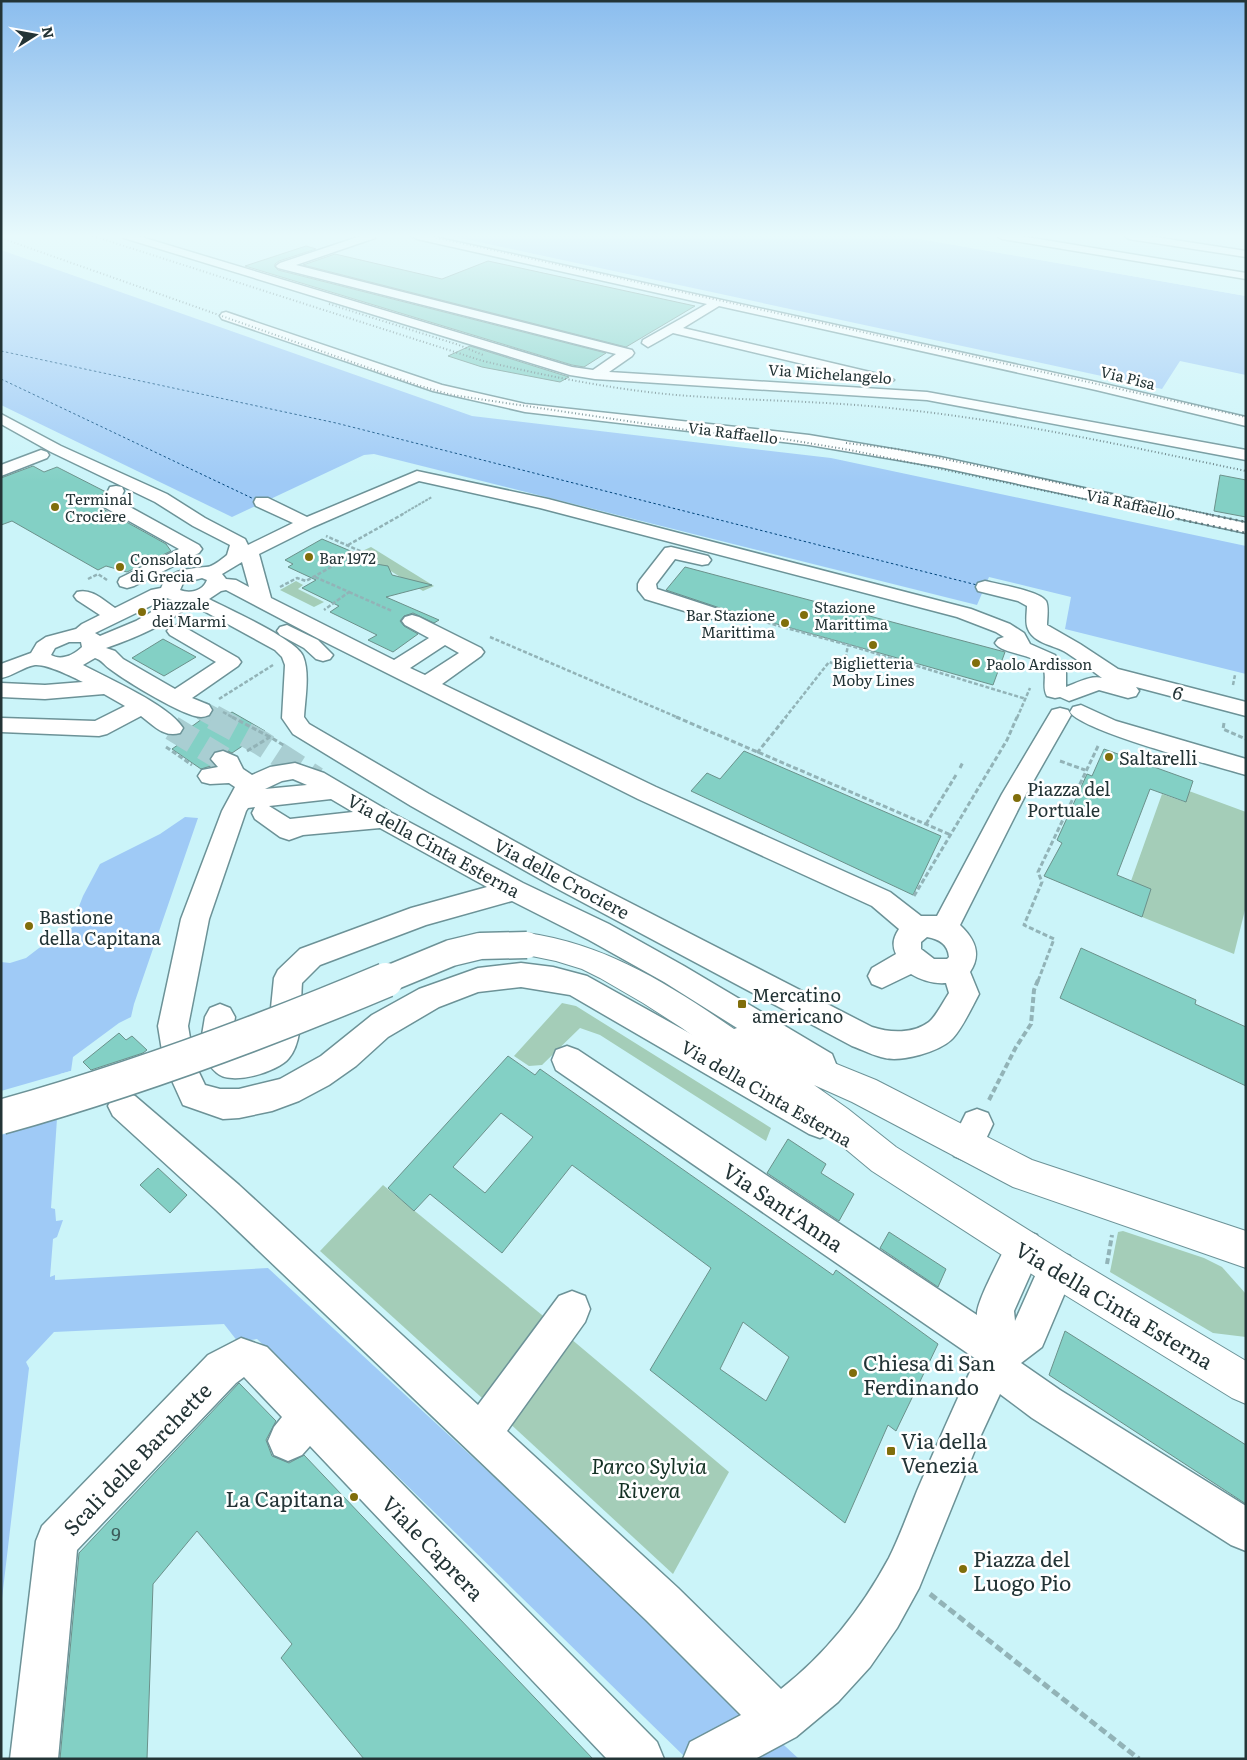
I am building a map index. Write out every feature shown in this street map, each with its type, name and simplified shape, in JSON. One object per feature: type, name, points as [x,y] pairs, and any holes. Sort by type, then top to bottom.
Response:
[{"type":"main road","name":"Via della Cinta Esterna","points":[[1,1117],[125,1080],[205,1052],[270,1028],[451,954],[480,946],[527,945],[556,949],[591,960],[611,969],[693,1018],[836,1120],[884,1159],[1057,1269],[1246,1384]]},
{"type":"main road","name":"Via della Cinta Esterna","points":[[693,1018],[972,1135],[1025,1175],[1246,1250]]},
{"type":"street","name":"Via Raffaello","points":[[232,318],[438,388],[525,408],[809,440],[940,462],[1246,528]]},
{"type":"street","name":"Via Michelangelo","points":[[394,318],[542,364],[595,375],[927,396],[1246,455]]},
{"type":"street","points":[[491,318],[627,353],[595,375]]},
{"type":"street","points":[[648,343],[690,318]]},
{"type":"street","name":"Via Pisa","points":[[791,318],[1096,386],[1246,422]]},
{"type":"street","points":[[671,329],[967,398],[1001,409]]},
{"type":"street","points":[[1,418],[56,449],[161,498],[199,522],[239,543],[243,555]]},
{"type":"street","points":[[1,432],[41,455],[146,505],[199,522]]},
{"type":"street","points":[[1,471],[41,455]]},
{"type":"street","points":[[172,728],[142,706],[109,687],[55,662],[44,648],[56,639],[89,644],[106,642],[181,604],[196,587],[243,555],[307,523],[417,476],[542,503],[964,613],[1003,628],[1017,637],[1022,648]]},
{"type":"street","points":[[116,491],[110,503],[193,548],[127,582]]},
{"type":"street","points":[[262,502],[307,523]]},
{"type":"street","points":[[711,613],[652,595],[648,590],[647,584],[672,552],[949,626],[1038,652],[1055,670],[1066,701],[1108,726],[1246,766]]},
{"type":"street","points":[[243,555],[249,557],[268,596]]},
{"type":"street","points":[[161,565],[196,587],[311,644],[322,655]]},
{"type":"street","points":[[1,672],[18,664],[55,662],[81,658],[89,644],[89,628],[158,594],[196,587],[229,584],[268,596],[427,684],[648,793],[880,899],[917,928]]},
{"type":"street","name":"Via delle Crociere","points":[[196,587],[201,603],[282,646],[292,655],[295,666],[294,718],[301,729],[420,800],[563,880],[862,1037],[886,1044],[907,1044],[929,1038],[941,1030],[964,994],[955,970]]},
{"type":"street","points":[[944,930],[1066,701],[1072,657],[1037,628],[1037,603],[1025,597],[985,587]]},
{"type":"street","points":[[84,596],[115,616]]},
{"type":"street","points":[[405,616],[474,652],[427,684]]},
{"type":"street","name":"6","points":[[1037,628],[1073,648],[1111,674],[1246,709]]},
{"type":"street","points":[[175,699],[231,662],[177,631]]},
{"type":"street","points":[[395,668],[444,636]]},
{"type":"street","points":[[89,644],[108,655],[116,664],[175,699],[209,710]]},
{"type":"street","points":[[1,689],[38,677],[55,662]]},
{"type":"street","points":[[1066,701],[1097,683],[1225,718],[1246,728]]},
{"type":"street","points":[[1,689],[45,692],[109,687]]},
{"type":"street","points":[[2,725],[100,729],[142,706]]},
{"type":"street","points":[[232,784],[264,813],[289,831],[298,826],[382,819]]},
{"type":"street","name":"Via della Cinta Esterna","points":[[864,1091],[674,974],[599,932],[514,890],[382,819],[335,790],[232,784],[195,919],[173,1026],[179,1063],[194,1095],[222,1104],[261,1098],[291,1090],[344,1057],[382,1025],[446,990],[482,979],[514,975],[545,977],[577,986],[884,1159]]},
{"type":"street","points":[[264,813],[358,804]]},
{"type":"street","points":[[220,1017],[215,1047],[228,1064],[251,1063],[266,1058],[278,1049],[283,1038],[288,978],[310,957],[421,916],[514,890]]},
{"type":"street","points":[[935,927],[955,936],[962,945],[965,955],[962,964],[955,970],[933,972],[922,967],[912,959],[907,950],[906,942],[910,934],[917,928],[935,927]]},
{"type":"street","points":[[882,976],[912,959]]},
{"type":"street","name":"Via Sant'Anna","points":[[568,1060],[997,1360]]},
{"type":"street","points":[[124,1106],[227,1197],[481,1434],[662,1604],[779,1720]]},
{"type":"street","points":[[1024,1248],[995,1310],[997,1360],[1046,1404],[1246,1530]]},
{"type":"street","points":[[707,1759],[779,1720],[822,1686],[854,1651],[881,1612],[904,1573],[966,1424],[997,1360],[1029,1334],[1057,1269]]},
{"type":"street","points":[[481,1434],[572,1309]]},
{"type":"street","name":"Viale Caprera","points":[[222,1369],[241,1357],[254,1360],[298,1429],[640,1759]]},
{"type":"street","name":"Scali delle Barchette","points":[[34,1759],[57,1541],[222,1369]]},
{"type":"path","points":[[348,545],[437,494]]},
{"type":"path","points":[[268,596],[297,578],[306,581],[360,552],[325,535]]},
{"type":"path","points":[[314,577],[390,612],[405,616]]},
{"type":"path","points":[[319,613],[349,592]]},
{"type":"path","points":[[711,613],[715,608],[848,645],[1026,699]]},
{"type":"path","points":[[486,635],[951,836]]},
{"type":"path","points":[[758,753],[829,662],[844,668],[848,645]]},
{"type":"path","points":[[905,894],[914,897],[951,836],[964,810],[1007,740],[1032,682]]},
{"type":"path","points":[[209,710],[270,737]]},
{"type":"path","points":[[1223,729],[1246,740]]},
{"type":"path","points":[[972,1135],[1016,1047],[1031,1024],[1034,990],[1054,939],[1024,926],[1042,882],[1038,872],[1098,744],[1106,746]]},
{"type":"path","points":[[960,768],[963,762]]},
{"type":"path","points":[[926,824],[956,775]]},
{"type":"path","points":[[1105,1274],[1112,1231]]},
{"type":"path","points":[[904,1573],[1139,1759]]},
{"type":"green space","points":[[371,547],[434,586],[423,591],[360,552]]},
{"type":"green space","points":[[296,581],[303,585],[298,589],[324,602],[314,607],[280,590]]},
{"type":"green space","points":[[1189,791],[1246,812],[1246,906],[1234,954],[1142,917],[1131,881],[1162,794],[1185,802]]},
{"type":"green space","points":[[562,1003],[576,1006],[771,1128],[766,1141],[600,1035],[580,1028],[542,1065],[529,1066],[514,1056]]},
{"type":"green space","points":[[383,1185],[553,1324],[492,1407],[320,1251]]},
{"type":"green space","points":[[1123,1231],[1204,1258],[1222,1267],[1246,1294],[1246,1337],[1213,1333],[1110,1272],[1118,1232]]},
{"type":"green space","name":"Parco Sylvia Rivera","points":[[564,1333],[729,1472],[673,1574],[504,1418]]},
{"type":"water","points":[[1,318],[194,318],[472,416],[831,458],[1246,546],[1246,674],[1065,629],[1071,597],[989,577],[977,605],[374,454],[364,455],[232,517],[1,405]]},
{"type":"water","points":[[833,318],[1246,318],[1246,375],[1180,361],[1162,389]]},
{"type":"water","points":[[185,817],[198,818],[131,1017],[119,1023],[73,1057],[71,1071],[60,1074],[51,1208],[55,1209],[56,1221],[63,1220],[57,1237],[53,1239],[50,1277],[55,1275],[55,1280],[268,1268],[799,1759],[687,1759],[257,1339],[238,1342],[224,1324],[54,1332],[26,1362],[29,1368],[1,1607],[1,962],[10,963],[26,958],[39,948],[66,935],[79,919],[76,914],[100,864],[160,834]]},
{"type":"pier","points":[[74,1070],[73,1073],[63,1076],[60,1117],[1,1135],[1,1091]]},
{"type":"building","points":[[417,318],[468,318],[606,353],[584,367]]},
{"type":"building","points":[[512,318],[675,318],[626,347]]},
{"type":"building","points":[[470,346],[569,377],[560,382],[482,367],[448,356]]},
{"type":"building","name":"Terminal Crociere","points":[[33,466],[44,472],[57,467],[106,492],[93,499],[100,503],[103,509],[166,544],[171,551],[127,572],[106,566],[98,570],[12,521],[1,525],[1,478]]},
{"type":"building","points":[[1220,475],[1246,480],[1246,517],[1214,511]]},
{"type":"building","points":[[322,539],[372,560],[376,564],[388,566],[392,575],[432,585],[386,597],[439,620],[434,623],[413,613],[404,616],[400,621],[404,626],[418,634],[393,652],[368,640],[377,635],[330,612],[339,606],[302,588],[316,580],[288,567],[293,564],[285,560]]},
{"type":"building","name":"Stazione Marittima","points":[[685,567],[1005,652],[993,685],[720,608],[666,590]]},
{"type":"building","points":[[163,639],[196,657],[164,676],[132,658]]},
{"type":"building","points":[[232,712],[265,731],[232,753],[224,749],[215,751],[209,759],[214,765],[201,769],[172,749],[182,742],[174,737],[180,735],[202,719],[214,724]]},
{"type":"building","points":[[1104,749],[1193,781],[1186,802],[1150,789],[1117,875],[1151,889],[1142,917],[1044,876],[1062,843],[1057,840],[1087,774],[1092,776]]},
{"type":"building","points":[[744,751],[941,836],[913,895],[691,791],[707,773],[720,779]]},
{"type":"building","points":[[1081,948],[1196,1000],[1195,1004],[1246,1027],[1246,1086],[1060,998]]},
{"type":"building","points":[[119,1033],[126,1040],[132,1036],[147,1050],[91,1070],[83,1062]]},
{"type":"building","points":[[508,1056],[535,1075],[540,1069],[833,1275],[836,1270],[938,1344],[896,1431],[888,1425],[845,1523],[650,1370],[711,1268],[572,1165],[502,1253],[430,1194],[414,1211],[388,1188]],"holes":[[[501,1113],[533,1137],[485,1193],[453,1167]],[[743,1322],[789,1357],[766,1401],[720,1369]]]},
{"type":"building","points":[[788,1139],[826,1164],[821,1173],[854,1194],[839,1221],[767,1173]]},
{"type":"building","points":[[158,1168],[187,1195],[170,1213],[140,1185]]},
{"type":"building","points":[[889,1232],[946,1269],[938,1287],[880,1248]]},
{"type":"building","points":[[1065,1331],[1246,1445],[1246,1504],[1049,1375]]},
{"type":"building","points":[[239,1383],[276,1421],[266,1440],[272,1456],[289,1463],[304,1455],[593,1759],[364,1759],[281,1658],[292,1644],[197,1531],[153,1584],[147,1759],[60,1759],[79,1553]]},
{"type":"ferry route","points":[[1,351],[336,423],[977,585]]},
{"type":"ferry route","points":[[1,379],[256,500]]},
{"type":"tunnel","points":[[201,710],[216,718]]},
{"type":"tunnel","points":[[213,717],[261,743],[316,779]]},
{"type":"tunnel","points":[[172,728],[223,759]]},
{"type":"railway","points":[[228,318],[417,385],[452,395],[701,432],[778,438],[850,450],[1160,515]]},
{"type":"railway","points":[[349,318],[483,361],[611,387],[663,394],[846,404],[942,414],[1073,436],[1246,471]]},
{"type":"railway","points":[[374,318],[459,345],[483,355]]},
{"type":"railway","points":[[800,318],[1246,417]]},
{"type":"railway","points":[[846,443],[897,449],[1212,515]]},
{"type":"railway","points":[[1154,514],[1246,533]]},
{"type":"railway","points":[[1206,514],[1246,522]]},
{"type":"place","name":"Terminal Crociere","points":[[55,507]]},
{"type":"place","name":"Bar 1972","points":[[309,557]]},
{"type":"place","name":"Consolato di Grecia","points":[[120,567]]},
{"type":"place","name":"Piazzale dei Marmi","points":[[142,612]]},
{"type":"place","name":"Stazione Marittima","points":[[804,615]]},
{"type":"place","name":"Bar Stazione Marittima","points":[[785,623]]},
{"type":"place","name":"Biglietteria Moby Lines","points":[[873,645]]},
{"type":"place","name":"Paolo Ardisson","points":[[976,663]]},
{"type":"place","name":"Saltarelli","points":[[1109,757]]},
{"type":"place","name":"Piazza del Portuale","points":[[1017,798]]},
{"type":"place","name":"Bastione della Capitana","points":[[29,926]]},
{"type":"place","name":"Mercatino americano","points":[[742,1004]]},
{"type":"place","name":"Chiesa di San Ferdinando","points":[[853,1373]]},
{"type":"place","name":"Via della Venezia","points":[[891,1451]]},
{"type":"place","name":"La Capitana","points":[[354,1497]]},
{"type":"place","name":"Piazza del Luogo Pio","points":[[963,1569]]}]
